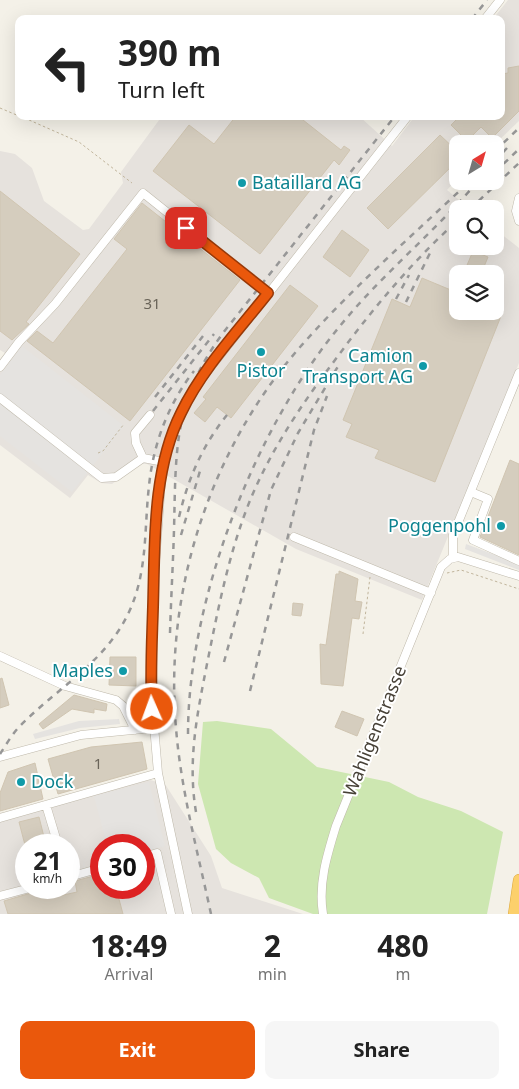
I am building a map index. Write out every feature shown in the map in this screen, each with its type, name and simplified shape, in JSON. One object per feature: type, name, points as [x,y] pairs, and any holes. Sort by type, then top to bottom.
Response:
[{"type":"highway","points":[[514,914],[519,880]]},
{"type":"street","points":[[488,15],[500,0]]},
{"type":"street","points":[[187,914],[158,773],[152,728],[151,690],[154,581],[164,462],[177,420],[192,393],[268,293],[405,120]]},
{"type":"street","points":[[0,367],[19,342],[55,304],[143,193],[268,293]]},
{"type":"street","points":[[519,198],[516,211],[519,221]]},
{"type":"street","points":[[519,373],[453,535],[453,558],[463,558],[491,569],[519,576]]},
{"type":"street","points":[[0,398],[102,478],[116,477],[143,458],[164,462]]},
{"type":"street","points":[[143,458],[136,443],[135,433],[150,415]]},
{"type":"street","points":[[471,492],[488,499],[473,540],[519,561]]},
{"type":"street","points":[[294,537],[431,593]]},
{"type":"street","name":"Wahligenstrasse","points":[[323,914],[322,888],[324,863],[336,826],[443,564],[453,558]]},
{"type":"street","points":[[0,656],[65,686],[116,700],[123,706],[136,730]]},
{"type":"street","points":[[0,757],[81,735],[152,728]]},
{"type":"street","points":[[0,818],[158,773]]},
{"type":"street","points":[[46,805],[55,834]]},
{"type":"street","points":[[155,854],[157,853],[170,914]]},
{"type":"street","points":[[0,896],[15,892]]},
{"type":"path","points":[[0,108],[15,114]]},
{"type":"path","points":[[28,120],[79,142],[132,183]]},
{"type":"path","points":[[98,453],[103,451],[124,424]]},
{"type":"path","points":[[363,634],[371,568]]},
{"type":"path","points":[[444,573],[461,570],[519,589]]},
{"type":"shaded area","points":[[508,0],[519,0],[519,121],[504,135],[449,135],[449,188],[447,190],[459,200],[449,200],[449,255],[504,255],[504,236],[519,248],[519,363],[422,600],[296,549],[147,464],[140,464],[112,484],[101,483],[88,475],[70,498],[0,445],[0,360],[5,353],[0,350],[0,151],[15,154],[32,168],[44,201],[83,230],[89,229],[123,183],[121,172],[159,120],[363,120],[392,146],[412,120],[505,120],[505,15],[496,15]]},
{"type":"shaded area","points":[[22,346],[124,426],[72,492],[0,436],[0,375]]},
{"type":"shaded area","points":[[466,544],[519,564],[519,570],[465,549]]},
{"type":"shaded area","points":[[119,719],[120,724],[80,728],[35,739],[33,734],[79,721]]},
{"type":"shaded area","points":[[150,780],[165,784],[211,856],[222,888],[303,914],[0,914],[0,813]]},
{"type":"shaded area","points":[[149,782],[165,846],[155,849],[155,834],[104,834],[94,796]]},
{"type":"green space","points":[[217,721],[271,729],[317,767],[389,782],[418,797],[461,811],[503,832],[487,914],[313,914],[269,898],[259,878],[231,863],[216,849],[198,784],[203,722]]},
{"type":"building","points":[[519,66],[519,111],[495,135],[489,135],[481,127],[473,135],[461,135],[451,125],[456,120],[505,120],[505,74],[508,73],[508,68]]},
{"type":"building","name":"Bataillard AG","points":[[233,120],[303,120],[341,150],[344,146],[350,150],[339,165],[334,160],[260,254],[153,171],[189,125],[214,144]]},
{"type":"building","points":[[440,135],[449,144],[449,169],[388,229],[367,208]]},
{"type":"building","points":[[0,191],[80,254],[26,322],[29,324],[12,340],[0,331]]},
{"type":"building","name":"Pistor","points":[[142,203],[240,280],[130,421],[27,341],[37,331],[53,343],[127,249],[114,239]]},
{"type":"building","points":[[342,230],[369,250],[350,277],[323,257]]},
{"type":"building","points":[[471,255],[488,257],[485,265],[467,265]]},
{"type":"building","name":"Camion Transport AG","points":[[422,278],[449,289],[449,320],[499,320],[435,482],[375,458],[379,450],[346,437],[352,424],[343,420],[392,299],[410,307]]},
{"type":"building","name":"Pistor","points":[[290,285],[318,306],[231,418],[217,407],[205,422],[194,413],[206,399],[203,397]]},
{"type":"building","name":"Poggenpohl","points":[[510,460],[519,464],[519,555],[480,537]]},
{"type":"building","points":[[339,571],[358,579],[355,601],[362,602],[359,619],[352,618],[343,686],[321,684],[320,644],[326,645],[336,574],[339,574]]},
{"type":"building","points":[[293,603],[303,604],[301,616],[292,615]]},
{"type":"building","name":"Maples","points":[[110,657],[136,657],[136,686],[109,685]]},
{"type":"building","points":[[2,678],[9,705],[0,708],[0,679]]},
{"type":"building","points":[[74,695],[107,704],[106,711],[94,709],[94,713],[72,709],[43,729],[39,724]]},
{"type":"building","points":[[342,711],[364,719],[357,736],[335,727]]},
{"type":"building","points":[[142,742],[147,769],[58,794],[48,759],[91,747]]},
{"type":"building","name":"Dock","points":[[35,763],[43,799],[0,811],[0,793],[8,772]]},
{"type":"building","points":[[39,817],[43,834],[22,834],[19,822]]},
{"type":"building","points":[[90,877],[90,899],[119,899],[123,914],[8,914],[4,901],[15,898],[80,899],[80,880]]},
{"type":"railway","points":[[475,15],[487,0]]},
{"type":"railway","points":[[170,633],[177,450],[180,427],[195,381],[223,333],[392,120]]},
{"type":"railway","points":[[504,142],[519,128]]},
{"type":"railway","points":[[504,151],[507,148]]},
{"type":"railway","points":[[504,163],[519,149]]},
{"type":"railway","points":[[480,200],[519,163]]},
{"type":"railway","points":[[211,914],[190,822],[178,752],[174,676],[178,625],[186,574],[200,524],[218,476],[241,430],[269,386],[301,346],[341,303],[460,190]]},
{"type":"railway","points":[[188,734],[191,682],[200,628],[214,573],[232,518],[280,414],[309,367],[356,307],[470,190]]},
{"type":"railway","points":[[196,812],[193,754],[201,697],[226,577],[237,537],[251,498],[279,442],[325,373],[395,285],[449,229]]},
{"type":"railway","points":[[406,302],[430,253]]},
{"type":"railway","points":[[396,299],[409,275]]},
{"type":"railway","points":[[153,411],[214,334]]},
{"type":"railway","points":[[155,397],[203,336]]},
{"type":"railway","points":[[224,662],[271,490],[298,433],[340,363]]},
{"type":"railway","points":[[0,754],[20,726],[80,674],[107,646],[129,612],[135,597],[142,565],[149,486],[158,440],[169,411],[194,371]]},
{"type":"railway","points":[[250,691],[314,430],[327,396]]},
{"type":"railway","points":[[179,517],[197,463],[210,439],[227,415]]},
{"type":"railway","points":[[181,535],[200,471]]},
{"type":"place","name":"Bataillard AG","points":[[242,183]]},
{"type":"place","name":"Pistor","points":[[261,352]]},
{"type":"place","name":"Camion Transport AG","points":[[423,366]]},
{"type":"place","name":"Poggenpohl","points":[[501,526]]},
{"type":"place","name":"Maples","points":[[123,671]]},
{"type":"place","name":"Dock","points":[[21,782]]},
{"type":"route","points":[[152,709],[156,542],[162,470],[169,444],[186,401],[268,293],[186,228]]}]
